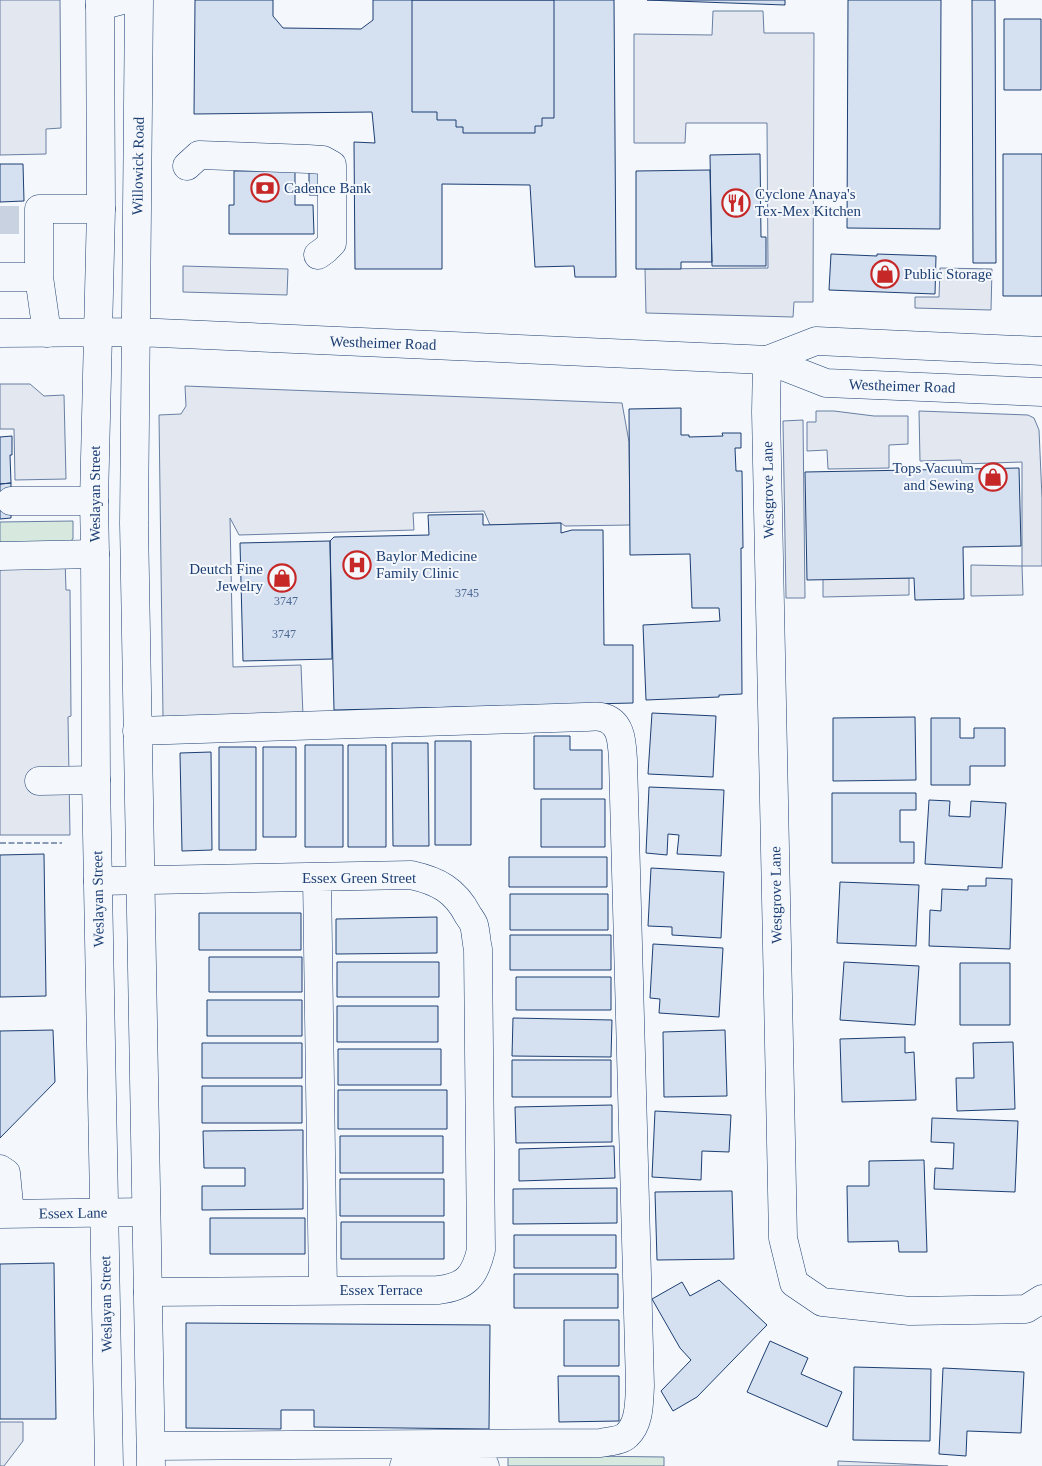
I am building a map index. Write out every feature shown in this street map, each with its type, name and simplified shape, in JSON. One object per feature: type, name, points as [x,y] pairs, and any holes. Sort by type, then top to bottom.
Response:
[{"type":"main road","name":"Willowick Road","points":[[136,332],[139,0]]},
{"type":"main road","points":[[97,332],[107,2]]},
{"type":"main road","points":[[187,166],[199,154],[308,159],[320,166],[320,243],[322,253]]},
{"type":"main road","points":[[47,333],[29,220],[39,209],[100,209]]},
{"type":"main road","points":[[0,277],[39,277]]},
{"type":"main road","name":"Weslayan Street","points":[[97,332],[94,501],[96,780],[109,1466]]},
{"type":"main road","name":"Westheimer Road","points":[[0,333],[136,332],[767,360],[826,383],[1042,392]]},
{"type":"main road","points":[[136,332],[134,523],[137,731],[151,1456],[601,1443],[617,1440],[627,1435],[635,1423],[639,1406],[640,1386],[623,760],[622,740],[618,729],[611,722],[601,717],[585,717],[137,731]]},
{"type":"main road","name":"Westheimer Road","points":[[767,360],[816,341],[1042,351]]},
{"type":"main road","name":"Westgrove Lane","points":[[767,360],[766,422],[783,1238],[794,1283],[822,1302],[910,1311],[1026,1309],[1042,1299]]},
{"type":"main road","points":[[21,501],[94,501]]},
{"type":"main road","points":[[0,556],[95,554]]},
{"type":"main road","points":[[39,781],[96,780]]},
{"type":"main road","name":"Essex Green Street","points":[[98,881],[411,875],[442,885],[464,907],[474,925],[478,949],[481,1140]]},
{"type":"main road","points":[[317,877],[323,1291]]},
{"type":"main road","name":"Essex Terrace","points":[[148,1292],[451,1289],[470,1278],[475,1271],[482,1250],[481,1140]]},
{"type":"main road","points":[[0,1170],[6,1173],[5,1214]]},
{"type":"main road","name":"Essex Lane","points":[[5,1214],[146,1212]]},
{"type":"main road","points":[[404,1466],[483,1463],[485,1466]]},
{"type":"shaded area","points":[[0,0],[60,0],[61,128],[46,129],[46,154],[0,155]]},
{"type":"shaded area","points":[[713,11],[763,11],[764,33],[814,33],[813,302],[794,302],[793,317],[646,313],[645,269],[768,268],[767,123],[686,123],[685,143],[634,143],[634,34],[712,35]]},
{"type":"shaded area","points":[[183,266],[288,269],[287,295],[183,292]]},
{"type":"shaded area","points":[[940,268],[992,269],[991,310],[915,308],[915,297],[939,297]]},
{"type":"shaded area","points":[[0,384],[30,384],[44,396],[64,395],[66,479],[15,480],[14,429],[0,429]]},
{"type":"shaded area","points":[[185,386],[622,403],[629,442],[630,525],[565,526],[561,523],[490,525],[484,511],[413,513],[414,530],[239,535],[230,518],[233,667],[301,665],[303,716],[163,717],[159,415],[181,414],[186,406]]},
{"type":"shaded area","points":[[816,411],[834,411],[874,416],[908,416],[908,444],[889,445],[889,468],[828,469],[827,450],[807,451],[807,422],[816,422]]},
{"type":"shaded area","points":[[919,411],[1028,415],[1034,418],[1039,430],[1042,566],[1022,566],[1022,462],[962,464],[961,460],[920,461]]},
{"type":"shaded area","points":[[803,420],[805,598],[786,598],[783,421]]},
{"type":"shaded area","points":[[73,521],[73,539],[66,544],[0,544],[0,522]]},
{"type":"shaded area","points":[[65,559],[66,590],[70,590],[71,716],[68,717],[70,835],[0,835],[0,560]]},
{"type":"shaded area","points":[[971,565],[1022,566],[1023,595],[971,596]]},
{"type":"shaded area","points":[[909,578],[909,595],[823,597],[823,579]]},
{"type":"shaded area","points":[[0,1422],[23,1422],[23,1441],[4,1466],[0,1466]]},
{"type":"shaded area","points":[[508,1455],[664,1457],[664,1466],[508,1466]]},
{"type":"shaded area","points":[[838,1461],[948,1466],[838,1466]]},
{"type":"building","points":[[195,0],[273,0],[273,16],[283,28],[361,29],[373,20],[373,0],[614,0],[616,277],[575,277],[574,266],[535,267],[530,185],[442,184],[442,269],[355,269],[354,142],[375,143],[372,112],[194,114]]},
{"type":"building","points":[[412,0],[554,0],[554,118],[542,118],[542,126],[535,126],[535,133],[463,133],[463,127],[456,127],[456,120],[437,120],[437,112],[412,112]]},
{"type":"building","points":[[647,0],[785,0],[785,5]]},
{"type":"building","points":[[848,0],[941,0],[940,229],[847,228]]},
{"type":"building","points":[[972,0],[995,0],[996,263],[973,263]]},
{"type":"building","points":[[1004,19],[1041,19],[1041,90],[1004,90]]},
{"type":"building","name":"Cyclone Anaya's Tex-Mex Kitchen","points":[[760,154],[761,237],[766,237],[766,266],[712,266],[710,155]]},
{"type":"building","points":[[1003,154],[1042,154],[1042,296],[1003,296]]},
{"type":"building","points":[[0,164],[23,164],[24,201],[0,202]]},
{"type":"building","points":[[710,170],[712,262],[681,262],[681,269],[636,269],[636,171]]},
{"type":"building","name":"Cadence Bank","points":[[234,171],[295,171],[295,205],[313,205],[314,234],[229,234],[229,205],[234,205]]},
{"type":"building","points":[[309,171],[341,171],[341,195],[309,195]]},
{"type":"building","points":[[831,254],[936,256],[935,294],[829,290]]},
{"type":"building","points":[[681,408],[681,435],[689,435],[689,437],[723,436],[722,433],[741,433],[741,448],[735,448],[736,471],[742,471],[742,694],[719,695],[719,697],[646,700],[643,625],[720,621],[719,608],[692,608],[690,554],[630,555],[629,409]]},
{"type":"building","points":[[12,436],[12,455],[10,455],[11,483],[0,484],[0,437]]},
{"type":"building","points":[[1019,468],[1021,546],[963,547],[964,599],[915,600],[914,578],[807,580],[805,472]]},
{"type":"building","points":[[11,483],[11,518],[0,519],[0,484]]},
{"type":"building","points":[[483,514],[483,525],[561,523],[561,533],[572,530],[603,530],[604,645],[633,645],[633,703],[334,710],[330,541],[334,537],[429,535],[428,515]]},
{"type":"building","points":[[330,541],[332,659],[243,661],[240,543]]},
{"type":"building","points":[[652,713],[716,716],[713,777],[648,774]]},
{"type":"building","points":[[915,717],[916,780],[833,781],[833,718]]},
{"type":"building","points":[[931,718],[960,718],[960,738],[974,738],[974,728],[1005,728],[1005,766],[970,766],[970,785],[931,785]]},
{"type":"building","points":[[534,736],[570,736],[570,750],[602,750],[602,789],[534,789]]},
{"type":"building","points":[[435,741],[471,741],[471,845],[435,845]]},
{"type":"building","points":[[392,743],[428,743],[429,846],[393,846]]},
{"type":"building","points":[[305,745],[343,745],[343,847],[305,847]]},
{"type":"building","points":[[348,745],[386,745],[386,847],[348,847]]},
{"type":"building","points":[[219,747],[256,747],[256,850],[219,850]]},
{"type":"building","points":[[263,747],[296,747],[296,837],[263,837]]},
{"type":"building","points":[[211,752],[212,850],[182,851],[180,753]]},
{"type":"building","points":[[649,787],[724,790],[721,856],[677,854],[679,835],[668,834],[667,855],[646,853]]},
{"type":"building","points":[[832,793],[916,793],[916,810],[900,810],[900,842],[914,842],[914,863],[832,863]]},
{"type":"building","points":[[541,799],[605,799],[605,847],[541,847]]},
{"type":"building","points":[[929,800],[950,801],[949,816],[970,817],[971,801],[1006,803],[1002,868],[925,864]]},
{"type":"building","points":[[44,854],[46,996],[0,997],[0,855]]},
{"type":"building","points":[[509,857],[607,857],[607,887],[509,887]]},
{"type":"building","points":[[651,868],[724,872],[721,938],[672,935],[672,927],[648,926]]},
{"type":"building","points":[[986,878],[1012,879],[1010,949],[929,946],[930,910],[941,911],[942,889],[968,890],[968,886],[986,886]]},
{"type":"building","points":[[840,882],[919,885],[916,946],[837,943]]},
{"type":"building","points":[[510,894],[608,894],[608,930],[510,930]]},
{"type":"building","points":[[199,913],[301,913],[301,950],[199,950]]},
{"type":"building","points":[[437,917],[437,953],[336,954],[336,919]]},
{"type":"building","points":[[510,935],[611,935],[611,970],[510,970]]},
{"type":"building","points":[[653,944],[723,948],[719,1017],[659,1013],[660,999],[650,998]]},
{"type":"building","points":[[209,957],[302,957],[302,992],[209,992]]},
{"type":"building","points":[[337,962],[439,962],[439,997],[337,997]]},
{"type":"building","points":[[844,962],[919,966],[915,1025],[840,1020]]},
{"type":"building","points":[[960,963],[1010,963],[1010,1025],[960,1025]]},
{"type":"building","points":[[516,977],[611,977],[611,1010],[516,1010]]},
{"type":"building","points":[[207,1000],[302,1000],[302,1036],[207,1036]]},
{"type":"building","points":[[337,1006],[438,1006],[438,1042],[337,1042]]},
{"type":"building","points":[[513,1018],[612,1020],[611,1057],[512,1056]]},
{"type":"building","points":[[53,1030],[55,1082],[0,1138],[0,1031]]},
{"type":"building","points":[[725,1030],[727,1096],[664,1097],[663,1032]]},
{"type":"building","points":[[905,1037],[905,1053],[914,1052],[916,1100],[842,1102],[840,1039]]},
{"type":"building","points":[[1013,1042],[1015,1109],[957,1111],[956,1078],[974,1078],[973,1043]]},
{"type":"building","points":[[202,1043],[302,1043],[302,1078],[202,1078]]},
{"type":"building","points":[[338,1049],[441,1049],[441,1085],[338,1085]]},
{"type":"building","points":[[512,1060],[611,1060],[611,1097],[512,1097]]},
{"type":"building","points":[[202,1086],[302,1086],[302,1123],[202,1123]]},
{"type":"building","points":[[338,1090],[447,1090],[447,1129],[338,1129]]},
{"type":"building","points":[[612,1105],[612,1142],[516,1143],[515,1107]]},
{"type":"building","points":[[655,1111],[731,1115],[729,1152],[702,1151],[701,1180],[652,1177]]},
{"type":"building","points":[[932,1118],[1018,1121],[1015,1192],[934,1189],[935,1168],[953,1169],[954,1143],[931,1142]]},
{"type":"building","points":[[303,1130],[303,1209],[202,1210],[202,1186],[245,1186],[245,1168],[204,1168],[203,1131]]},
{"type":"building","points":[[340,1136],[443,1136],[443,1173],[340,1173]]},
{"type":"building","points":[[614,1146],[615,1178],[519,1181],[519,1149]]},
{"type":"building","points":[[924,1160],[927,1252],[899,1252],[898,1241],[848,1242],[847,1186],[869,1186],[869,1161]]},
{"type":"building","points":[[340,1179],[444,1179],[444,1216],[340,1216]]},
{"type":"building","points":[[617,1188],[617,1223],[513,1224],[513,1189]]},
{"type":"building","points":[[732,1191],[734,1259],[657,1260],[655,1192]]},
{"type":"building","points":[[210,1218],[305,1218],[305,1254],[210,1254]]},
{"type":"building","points":[[341,1222],[444,1222],[444,1259],[341,1259]]},
{"type":"building","points":[[514,1235],[616,1235],[616,1268],[514,1268]]},
{"type":"building","points":[[54,1263],[56,1419],[0,1419],[0,1264]]},
{"type":"building","points":[[514,1274],[618,1274],[618,1308],[514,1308]]},
{"type":"building","points":[[719,1280],[767,1325],[697,1397],[673,1411],[661,1391],[691,1360],[680,1348],[652,1299],[682,1282],[690,1296]]},
{"type":"building","points":[[564,1320],[619,1320],[619,1366],[564,1366]]},
{"type":"building","points":[[186,1323],[490,1325],[489,1429],[314,1427],[314,1410],[281,1410],[281,1429],[186,1428]]},
{"type":"building","points":[[770,1341],[808,1358],[801,1374],[842,1392],[827,1427],[747,1392]]},
{"type":"building","points":[[854,1367],[931,1369],[930,1441],[853,1440]]},
{"type":"building","points":[[943,1368],[1024,1372],[1021,1433],[967,1431],[966,1456],[939,1454]]},
{"type":"building","points":[[558,1376],[619,1376],[619,1421],[559,1422]]},
{"type":"tunnel","points":[[0,220],[19,220]]},
{"type":"fence","points":[[0,843],[62,843]]},
{"type":"place","name":"Cadence Bank","points":[[265,188]]},
{"type":"place","name":"Cyclone Anaya's Tex-Mex Kitchen","points":[[736,203]]},
{"type":"place","name":"Public Storage","points":[[885,274]]},
{"type":"place","name":"Tops Vacuum and Sewing","points":[[993,477]]},
{"type":"place","name":"Baylor Medicine Family Clinic","points":[[357,565]]},
{"type":"place","name":"Deutch Fine Jewelry","points":[[282,578]]}]
